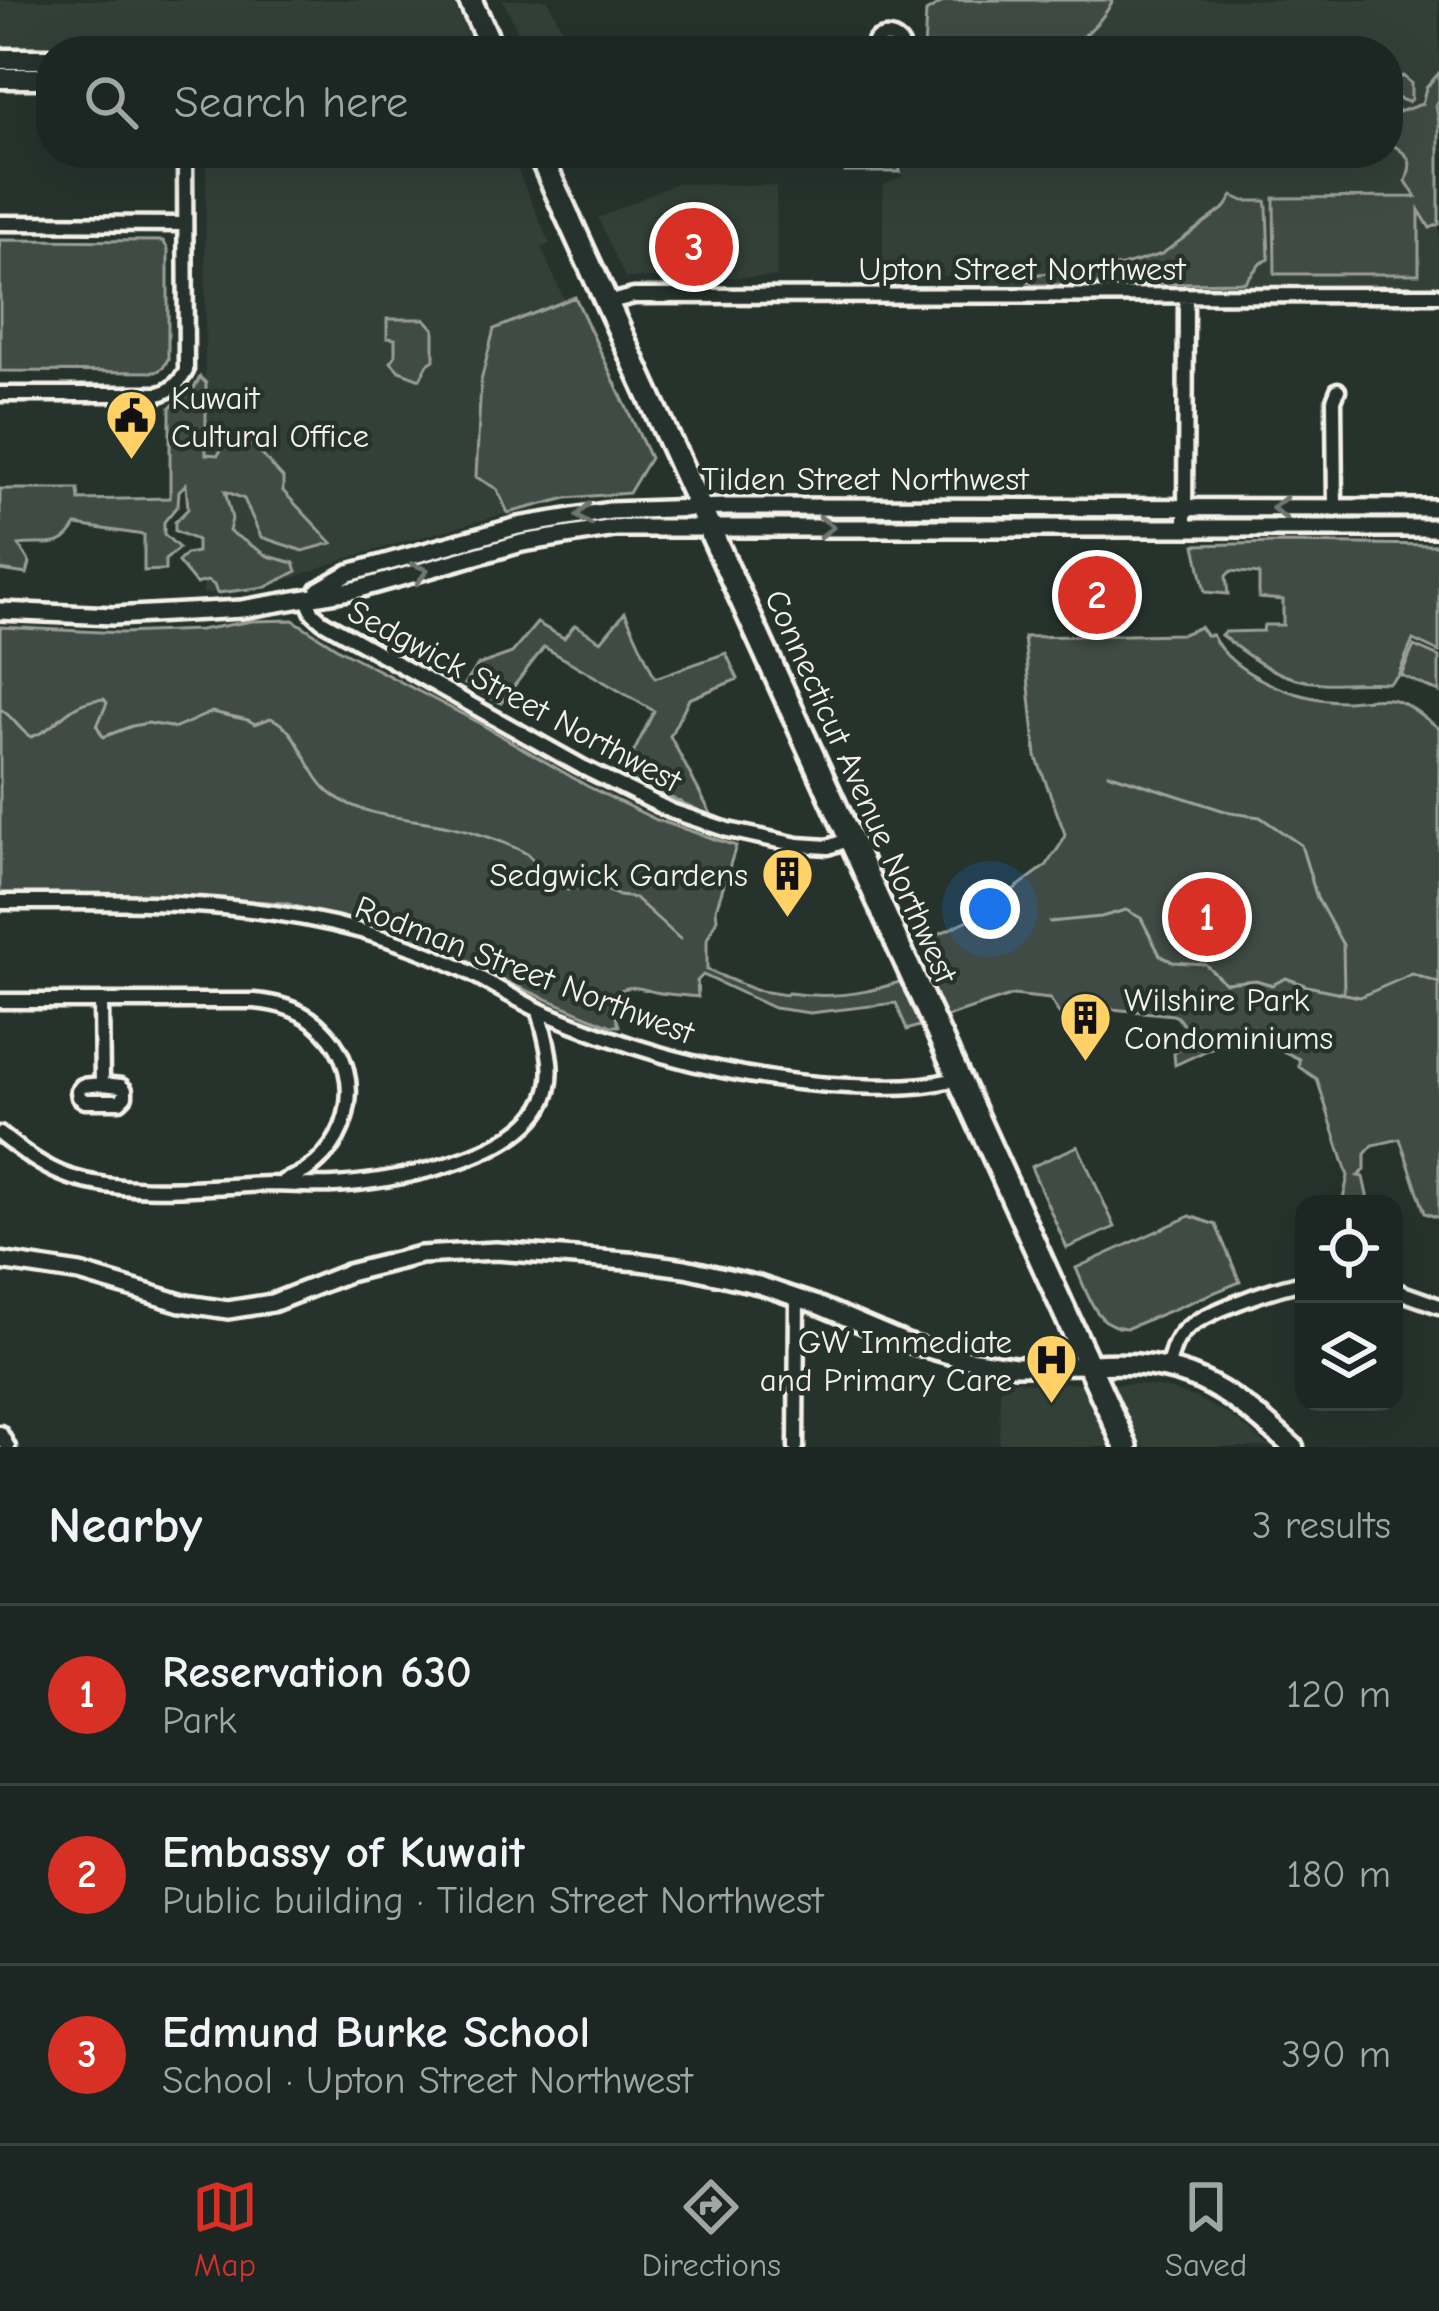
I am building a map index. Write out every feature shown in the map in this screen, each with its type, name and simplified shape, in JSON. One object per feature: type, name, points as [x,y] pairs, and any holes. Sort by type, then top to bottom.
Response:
[{"type":"main road","points":[[470,0],[486,36]]},
{"type":"main road","points":[[0,58],[36,59]]},
{"type":"main road","points":[[0,78],[36,78]]},
{"type":"main road","name":"Connecticut Avenue Northwest","points":[[546,168],[1126,1447]]},
{"type":"main road","points":[[1088,1365],[1133,1362],[1168,1367],[1208,1382],[1261,1417],[1294,1447]]},
{"type":"street","points":[[0,394],[159,394],[174,386],[185,371],[185,168]]},
{"type":"street","points":[[0,223],[185,224]]},
{"type":"street","name":"Upton Street Northwest","points":[[607,303],[631,296],[1439,296]]},
{"type":"street","points":[[1185,527],[1186,296]]},
{"type":"street","points":[[1335,508],[1334,400],[1338,390]]},
{"type":"street","name":"Tilden Street Northwest","points":[[0,610],[66,616],[242,609],[383,583],[520,534],[705,518],[1439,508]]},
{"type":"street","name":"Tilden Street Northwest","points":[[705,518],[1439,528]]},
{"type":"street","name":"Sedgwick Street Northwest","points":[[306,597],[322,621],[644,799],[710,825],[792,844],[828,847],[850,839]]},
{"type":"street","name":"Rodman Street Northwest","points":[[0,902],[204,904],[294,915],[424,952],[539,1010],[652,1053],[751,1076],[871,1087],[928,1086],[958,1078]]},
{"type":"street","points":[[0,1001],[260,1001],[308,1017],[338,1050],[348,1081],[348,1109],[342,1130],[319,1162],[293,1178],[271,1184]]},
{"type":"street","points":[[101,1001],[102,1084]]},
{"type":"street","points":[[0,1135],[41,1165],[86,1181],[200,1188],[379,1180],[455,1161],[510,1139],[538,1112],[548,1089],[550,1056],[539,1010]]},
{"type":"street","points":[[0,1261],[80,1273],[181,1304],[214,1309],[249,1309],[393,1261],[468,1251],[671,1266],[735,1278],[797,1297],[884,1334],[956,1357],[1015,1366],[1088,1365]]},
{"type":"street","points":[[1168,1367],[1177,1340],[1192,1324],[1264,1292],[1295,1284]]},
{"type":"street","points":[[1403,1293],[1439,1306]]},
{"type":"street","points":[[796,1447],[797,1297]]},
{"type":"street","points":[[0,1433],[8,1447]]},
{"type":"shaded area","points":[[0,0],[452,0],[469,36],[36,36],[36,48],[0,48]]},
{"type":"shaded area","points":[[503,0],[548,0],[566,36],[520,36]]},
{"type":"shaded area","points":[[946,0],[1113,0],[1082,36],[925,36],[926,12]]},
{"type":"shaded area","points":[[1099,0],[1439,0],[1439,284],[991,285],[950,276],[883,277],[883,186],[903,175],[903,168],[1403,168],[1403,36],[1078,36]]},
{"type":"shaded area","points":[[1439,73],[1439,224],[1430,228],[1419,210],[1419,274],[1275,274],[1274,198],[1416,197],[1406,181],[1410,166],[1403,154],[1403,111],[1422,104],[1426,88]]},
{"type":"shaded area","points":[[1403,76],[1411,83],[1408,102],[1403,100]]},
{"type":"shaded area","points":[[206,168],[517,168],[550,244],[541,248],[565,301],[493,329],[481,381],[476,476],[498,490],[508,513],[347,558],[260,590],[203,594],[202,397],[197,387],[205,375]]},
{"type":"shaded area","points":[[845,168],[900,168],[900,172],[845,172]]},
{"type":"shaded area","points":[[676,183],[776,186],[777,277],[625,278],[598,218]]},
{"type":"shaded area","points":[[1233,196],[1266,201],[1267,207],[1269,259],[1245,282],[1029,282],[1030,275],[1122,266],[1162,254],[1226,207]]},
{"type":"shaded area","points":[[0,240],[163,241],[168,249],[168,359],[163,368],[156,372],[0,371]]},
{"type":"shaded area","points":[[575,297],[650,458],[629,493],[567,498],[508,513],[497,489],[476,477],[481,381],[494,329]]},
{"type":"shaded area","points":[[387,319],[425,319],[434,329],[434,360],[420,379],[399,371],[391,362],[395,339],[387,338]]},
{"type":"shaded area","points":[[200,377],[206,383],[206,454],[218,455],[223,447],[253,445],[283,478],[283,491],[332,543],[303,551],[261,537],[244,499],[225,491],[232,519],[229,531],[268,556],[294,563],[297,571],[266,587],[217,593],[207,581],[196,584],[178,562],[197,552],[197,540],[175,531],[175,522],[188,509],[186,484],[164,522],[164,534],[179,548],[165,560],[165,570],[144,571],[144,535],[76,525],[58,542],[19,545],[30,563],[27,574],[0,570],[0,489],[78,489],[79,500],[170,498],[170,407],[192,392]]},
{"type":"shaded area","points":[[1209,513],[1439,513],[1439,526],[1205,524],[1202,520]]},
{"type":"shaded area","points":[[737,514],[1169,516],[1168,524],[736,524],[734,518]]},
{"type":"shaded area","points":[[1195,545],[1439,545],[1439,652],[1413,640],[1398,675],[1389,683],[1331,683],[1294,678],[1244,652],[1221,635],[1283,625],[1283,600],[1259,598],[1259,574],[1231,571],[1226,576],[1228,594],[1205,592]]},
{"type":"shaded area","points":[[625,612],[655,678],[726,653],[738,679],[689,699],[670,736],[712,816],[622,776],[654,711],[544,647],[501,703],[465,684],[478,665],[512,653],[537,623],[564,638],[575,625],[601,641]]},
{"type":"shaded area","points":[[293,620],[587,786],[657,820],[736,846],[707,939],[707,970],[755,990],[786,995],[865,991],[939,968],[926,940],[979,915],[1047,865],[1060,846],[1065,834],[1036,756],[1024,637],[1183,634],[1200,627],[1235,662],[1287,691],[1325,700],[1403,703],[1439,728],[1439,1218],[1425,1213],[1400,1139],[1373,1145],[1365,1154],[1365,1170],[1358,1176],[1363,1177],[1367,1195],[1344,1195],[1348,1176],[1317,1079],[1299,1067],[1299,1059],[1240,1035],[1175,1065],[1174,1054],[1190,1033],[1173,1015],[1091,1007],[1061,1017],[1050,999],[1013,995],[907,1030],[896,1003],[810,1013],[774,1008],[703,975],[697,981],[698,997],[635,988],[615,992],[613,1007],[619,1026],[611,1026],[409,938],[285,903],[0,894],[0,627],[121,633],[200,630]]},
{"type":"shaded area","points":[[1414,646],[1439,657],[1439,692],[1401,675]]},
{"type":"shaded area","points":[[1078,1146],[1115,1227],[1067,1248],[1031,1167]]},
{"type":"shaded area","points":[[1190,1216],[1216,1225],[1240,1282],[1128,1328],[1100,1316],[1076,1268]]},
{"type":"shaded area","points":[[1000,1379],[1168,1389],[1230,1415],[1269,1447],[999,1447]]},
{"type":"waterway","points":[[0,709],[31,737],[80,705],[104,699],[107,703],[97,726],[103,737],[148,723],[176,728],[212,712],[255,724],[271,718],[291,734],[324,787],[348,804],[457,828],[508,845],[527,854],[546,878],[568,890],[593,884],[635,898],[680,939]]},
{"type":"waterway","points":[[1108,773],[1231,813],[1260,817],[1301,845],[1317,898],[1343,945],[1344,991]]},
{"type":"waterway","points":[[1050,922],[1126,910],[1141,918],[1160,955],[1173,962],[1205,964],[1225,983],[1256,980],[1272,985],[1286,978],[1360,997],[1412,974],[1439,983]]},
{"type":"place","name":"Edmund Burke School","points":[[694,247]]},
{"type":"place","name":"Kuwait Cultural Office","points":[[132,462]]},
{"type":"place","name":"Embassy of Kuwait","points":[[1097,595]]},
{"type":"place","name":"Reservation 630","points":[[1207,917]]},
{"type":"place","name":"Sedgwick Gardens","points":[[787,920]]},
{"type":"place","name":"Wilshire Park Condominiums","points":[[1085,1064]]},
{"type":"place","name":"GW Immediate and Primary Care","points":[[1051,1406]]}]
